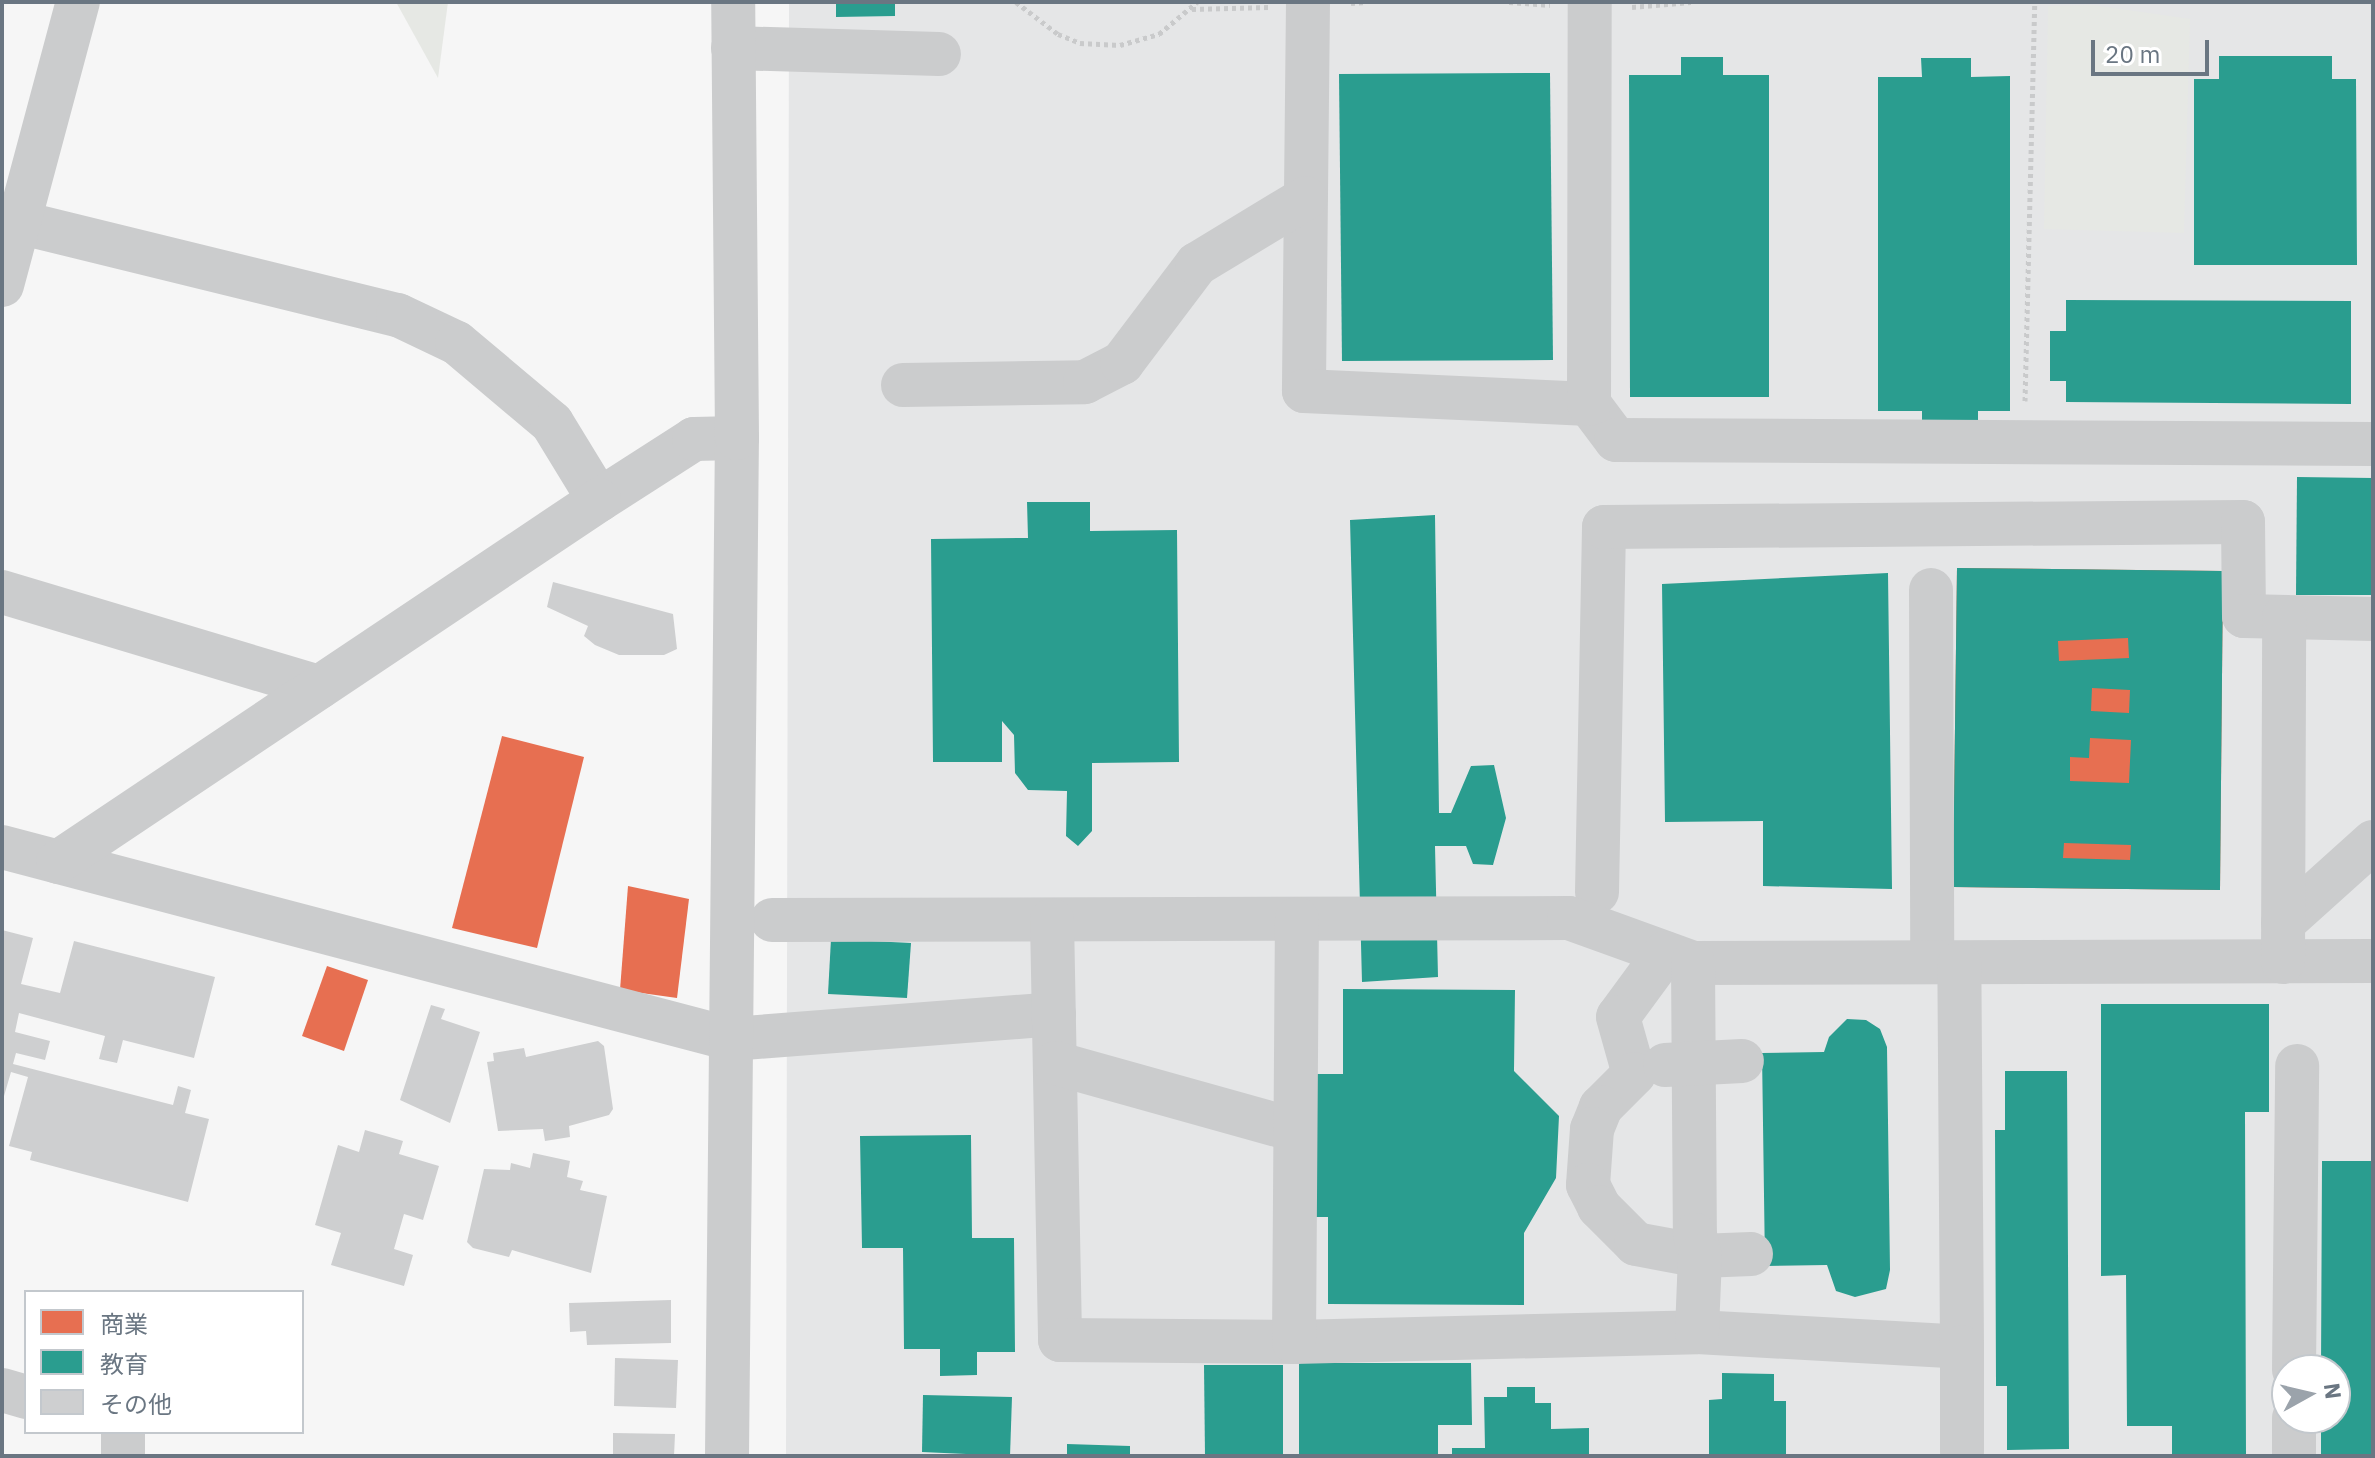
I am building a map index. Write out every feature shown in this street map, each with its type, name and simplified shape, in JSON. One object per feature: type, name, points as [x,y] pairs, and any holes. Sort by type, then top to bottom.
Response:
[{"type":"street","points":[[2,285],[11,221],[78,2]]},
{"type":"street","points":[[727,1456],[737,438],[733,2]]},
{"type":"street","points":[[1308,2],[1304,391],[1589,404]]},
{"type":"street","points":[[1590,2],[1589,404],[1616,440],[2024,439],[2373,444]]},
{"type":"street","points":[[733,48],[939,54]]},
{"type":"street","points":[[903,385],[1085,382],[1122,363],[1197,264],[1306,198]]},
{"type":"street","points":[[11,221],[398,315],[457,343],[552,423],[599,500]]},
{"type":"street","points":[[58,862],[694,439],[737,438]]},
{"type":"street","points":[[1597,892],[1604,527],[2243,522],[2244,616],[2373,619]]},
{"type":"street","points":[[1931,590],[1962,1347],[1962,1452]]},
{"type":"street","points":[[2,592],[319,687]]},
{"type":"street","points":[[2283,942],[2284,617]]},
{"type":"street","points":[[2283,942],[2373,842]]},
{"type":"street","points":[[2,847],[731,1039],[1054,1014]]},
{"type":"street","points":[[772,920],[1569,918],[1679,958],[1945,963],[2283,942],[2373,961]]},
{"type":"street","points":[[1294,1342],[1297,919]]},
{"type":"street","points":[[1052,920],[1060,1340],[1294,1342],[1697,1332],[1962,1347]]},
{"type":"street","points":[[1634,1074],[1618,1017],[1679,958]]},
{"type":"street","points":[[1679,958],[1695,1235],[1700,1256],[1697,1332]]},
{"type":"street","points":[[1742,1061],[1660,1065],[1634,1074],[1601,1107],[1592,1129],[1588,1185],[1599,1207],[1636,1244],[1700,1256],[1751,1254]]},
{"type":"street","points":[[1055,1063],[1295,1130]]},
{"type":"street","points":[[2294,1354],[2297,1066]]},
{"type":"street","points":[[2,1390],[24,1396]]},
{"type":"street","points":[[123,1434],[123,1456]]},
{"type":"street","points":[[2294,1434],[2294,1456]]},
{"type":"path","points":[[1016,2],[1058,34],[1080,43],[1120,45],[1159,34],[1197,2]]},
{"type":"path","points":[[2024,439],[2035,2]]},
{"type":"shaded area","points":[[396,2],[448,2],[438,78]]},
{"type":"shaded area","points":[[789,2],[2373,2],[2373,1456],[786,1456]]},
{"type":"shaded area","points":[[2092,5],[2190,19],[2184,233],[2044,229],[2048,6]]},
{"type":"building: 商業","points":[[1957,568],[2223,571],[2220,890],[1953,887]]},
{"type":"building: 商業","points":[[502,736],[584,757],[537,948],[452,928]]},
{"type":"building: 商業","points":[[628,886],[689,899],[677,998],[620,990]]},
{"type":"building: 商業","points":[[327,966],[368,980],[344,1051],[302,1036]]},
{"type":"building: 教育","points":[[836,2],[895,2],[895,16],[836,17]]},
{"type":"building: 教育","points":[[2219,56],[2332,56],[2332,79],[2356,79],[2357,265],[2194,265],[2194,79],[2219,79]]},
{"type":"building: 教育","points":[[1681,57],[1723,57],[1723,75],[1769,75],[1769,397],[1630,397],[1629,75],[1681,75]]},
{"type":"building: 教育","points":[[1921,58],[1971,58],[1971,77],[2010,76],[2010,411],[1978,411],[1978,429],[1922,430],[1922,411],[1878,411],[1878,77],[1922,77]]},
{"type":"building: 教育","points":[[1550,73],[1553,360],[1342,361],[1339,74]]},
{"type":"building: 教育","points":[[2066,300],[2351,301],[2351,404],[2066,402],[2066,381],[2050,381],[2050,331],[2066,331]]},
{"type":"building: 教育","points":[[2297,477],[2373,478],[2373,595],[2296,595]]},
{"type":"building: 教育","points":[[1027,502],[1090,502],[1090,531],[1177,530],[1179,762],[1092,763],[1092,831],[1078,846],[1066,836],[1067,791],[1028,790],[1015,773],[1014,735],[1002,721],[1002,762],[933,762],[931,539],[1028,538]]},
{"type":"building: 教育","points":[[1435,515],[1439,813],[1451,813],[1471,766],[1494,765],[1506,818],[1493,865],[1473,864],[1466,846],[1435,846],[1438,977],[1362,982],[1350,520]]},
{"type":"building: 教育","points":[[1957,568],[2223,571],[2220,890],[1953,887]],"holes":[[[2128,638],[2129,658],[2059,661],[2058,641]],[[2092,688],[2130,690],[2129,713],[2091,711]],[[2090,738],[2131,740],[2129,783],[2070,781],[2070,757],[2089,758]],[[2064,843],[2131,845],[2130,860],[2063,858]]]},
{"type":"building: 教育","points":[[1888,573],[1892,889],[1763,886],[1763,821],[1665,822],[1662,584]]},
{"type":"building: 教育","points":[[831,939],[911,943],[907,998],[828,994]]},
{"type":"building: 教育","points":[[1343,989],[1515,990],[1514,1071],[1559,1116],[1556,1178],[1524,1233],[1524,1305],[1328,1304],[1328,1217],[1298,1217],[1298,1074],[1343,1074]]},
{"type":"building: 教育","points":[[2101,1004],[2269,1004],[2269,1112],[2245,1112],[2246,1456],[2172,1456],[2172,1426],[2127,1426],[2126,1275],[2101,1276]]},
{"type":"building: 教育","points":[[1847,1019],[1866,1020],[1880,1029],[1887,1047],[1890,1270],[1886,1289],[1855,1297],[1836,1291],[1827,1265],[1765,1266],[1762,1053],[1824,1052],[1829,1037]]},
{"type":"building: 教育","points":[[2005,1071],[2067,1071],[2069,1449],[2007,1450],[2007,1386],[1996,1386],[1995,1130],[2005,1130]]},
{"type":"building: 教育","points":[[971,1135],[972,1238],[1014,1238],[1015,1352],[977,1352],[977,1375],[940,1376],[940,1349],[904,1349],[903,1248],[862,1248],[860,1136]]},
{"type":"building: 教育","points":[[2322,1161],[2373,1161],[2373,1456],[2321,1456],[2321,1434],[2351,1434],[2351,1354],[2321,1354]]},
{"type":"building: 教育","points":[[1299,1363],[1471,1363],[1472,1425],[1438,1425],[1438,1456],[1299,1456]]},
{"type":"building: 教育","points":[[1204,1365],[1283,1365],[1283,1456],[1205,1456]]},
{"type":"building: 教育","points":[[1722,1373],[1774,1374],[1774,1401],[1786,1401],[1786,1456],[1709,1456],[1709,1400],[1722,1399]]},
{"type":"building: 教育","points":[[1507,1387],[1535,1387],[1535,1403],[1551,1403],[1551,1429],[1589,1428],[1589,1456],[1452,1456],[1452,1448],[1485,1448],[1484,1397],[1507,1397]]},
{"type":"building: 教育","points":[[923,1395],[1012,1397],[1010,1456],[922,1452]]},
{"type":"building: 教育","points":[[1067,1444],[1130,1446],[1130,1456],[1067,1456]]},
{"type":"building: その他","points":[[553,582],[673,614],[677,649],[664,655],[619,655],[595,645],[584,636],[588,626],[547,607]]},
{"type":"building: その他","points":[[2,930],[33,938],[21,984],[60,993],[74,941],[215,977],[194,1058],[123,1040],[117,1063],[99,1059],[105,1036],[19,1013],[15,1032],[50,1041],[45,1060],[16,1053],[13,1064],[173,1105],[178,1086],[191,1090],[185,1113],[209,1119],[188,1202],[30,1160],[32,1152],[9,1146],[28,1077],[11,1072],[2,1103]]},
{"type":"building: その他","points":[[431,1005],[445,1009],[441,1019],[480,1032],[450,1123],[400,1100]]},
{"type":"building: その他","points":[[598,1041],[604,1046],[613,1109],[609,1115],[569,1126],[570,1137],[545,1141],[543,1129],[498,1131],[487,1062],[494,1061],[493,1053],[524,1048],[526,1057]]},
{"type":"building: その他","points":[[365,1130],[403,1141],[399,1154],[439,1166],[423,1220],[404,1214],[394,1249],[413,1255],[404,1286],[331,1265],[341,1233],[315,1225],[338,1145],[359,1152]]},
{"type":"building: その他","points":[[533,1153],[570,1161],[567,1177],[583,1181],[580,1190],[607,1196],[591,1273],[512,1250],[509,1257],[473,1248],[467,1242],[484,1169],[510,1170],[511,1163],[530,1168]]},
{"type":"building: その他","points":[[671,1300],[671,1343],[587,1345],[586,1331],[570,1332],[569,1303]]},
{"type":"building: その他","points":[[615,1358],[678,1360],[676,1408],[614,1406]]},
{"type":"building: その他","points":[[613,1433],[675,1434],[674,1456],[613,1456]]}]
